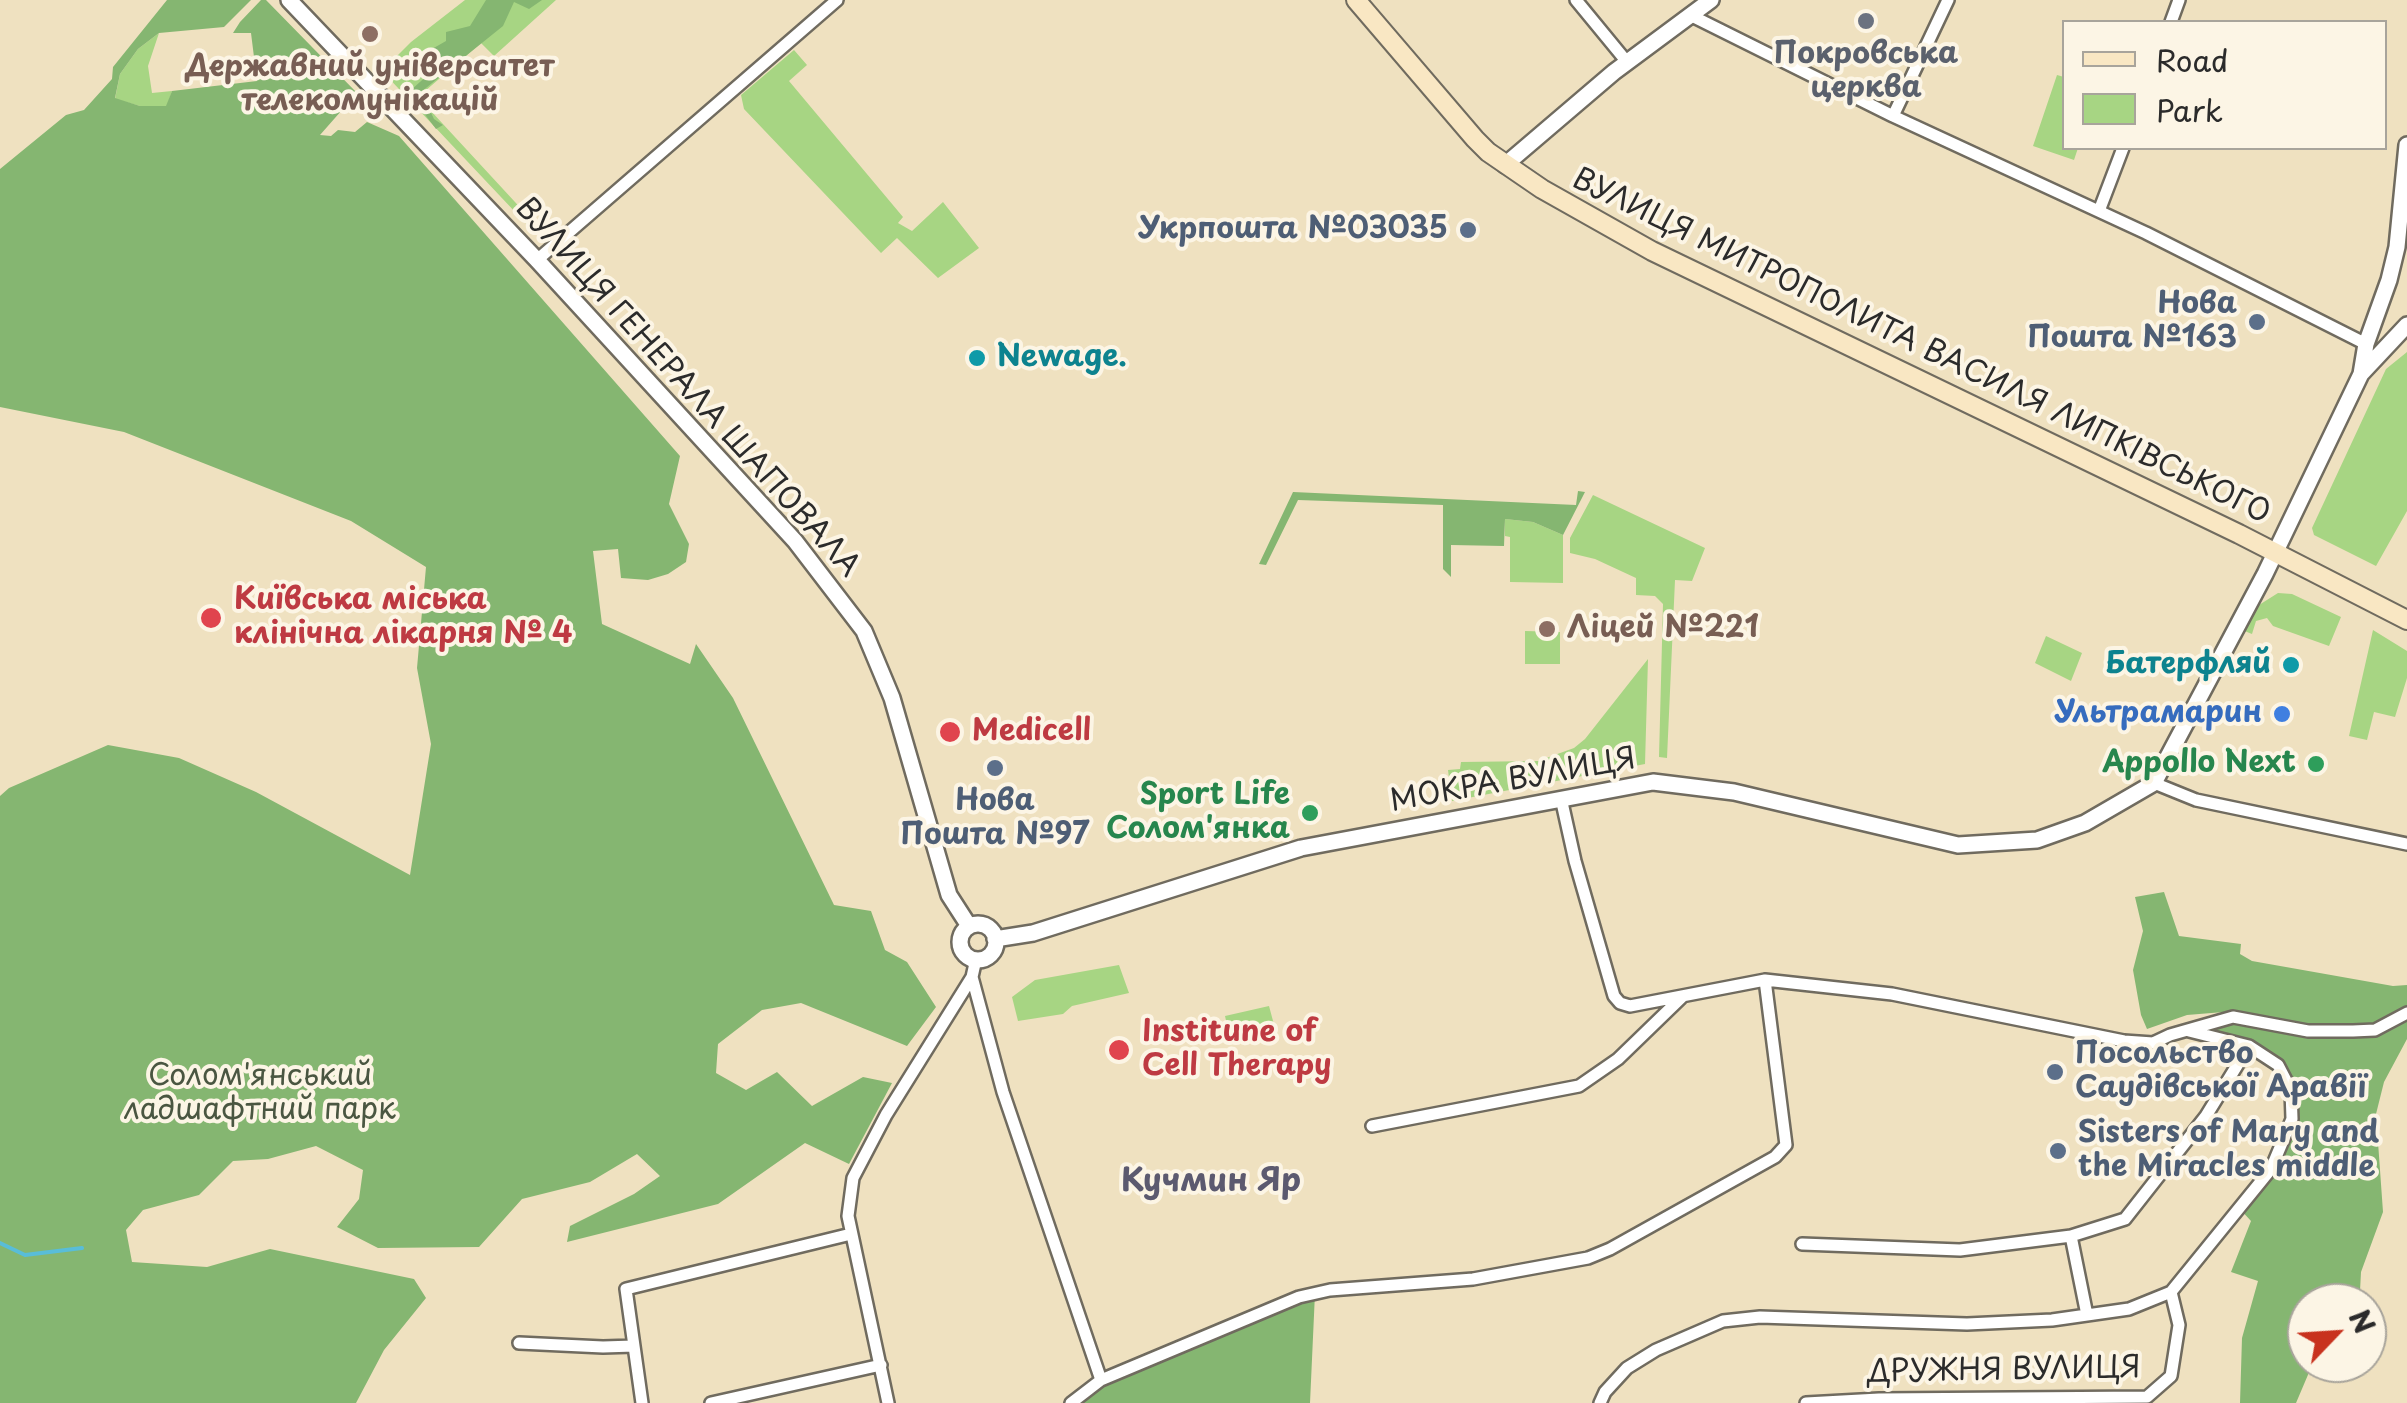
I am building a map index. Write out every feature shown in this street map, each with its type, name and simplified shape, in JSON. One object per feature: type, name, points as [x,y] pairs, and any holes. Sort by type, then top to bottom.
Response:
[{"type":"main road","name":"ВУЛИЦЯ МИТРОПОЛИТА ВАСИЛЯ ЛИПКІВСЬКОГО","points":[[1356,0],[1475,139],[1542,189],[1652,251],[2276,552],[2407,620]]},
{"type":"street","name":"ВУЛИЦЯ ГЕНЕРАЛА ШАПОВАЛА","points":[[289,0],[537,260],[796,541],[864,631],[892,698],[949,895],[968,926]]},
{"type":"street","points":[[1576,0],[1627,62]]},
{"type":"street","points":[[1505,164],[1627,62],[1711,0]]},
{"type":"street","points":[[1893,116],[1948,0]]},
{"type":"street","points":[[537,260],[833,1]]},
{"type":"street","points":[[1690,15],[2366,344]]},
{"type":"street","points":[[2407,145],[2397,247],[2360,374],[2276,552],[2154,783],[2196,800],[2407,844]]},
{"type":"street","points":[[2098,211],[2122,150]]},
{"type":"street","points":[[2360,374],[2407,325]]},
{"type":"street","name":"МОКРА ВУЛИЦЯ","points":[[995,940],[1033,933],[1301,848],[1653,782],[1700,786],[1958,845],[2037,840],[2059,834],[2085,824],[2154,783]]},
{"type":"street","points":[[1561,798],[1614,996],[1630,1006],[1765,980],[1892,994],[2154,1043],[2233,1017],[2308,1031],[2375,1030],[2407,1013]]},
{"type":"street","points":[[985,925],[995,940],[991,953],[976,959],[966,955],[960,946],[961,934],[968,926],[985,925]]},
{"type":"street","points":[[888,1403],[848,1216],[853,1178],[886,1115],[972,977],[976,959]]},
{"type":"street","points":[[972,977],[1003,1092],[1100,1380]]},
{"type":"street","points":[[1071,1403],[1100,1380],[1299,1296],[1473,1279],[1588,1258],[1610,1250],[1776,1157],[1786,1145],[1765,980]]},
{"type":"street","points":[[1372,1126],[1580,1086],[1618,1059],[1682,997]]},
{"type":"street","points":[[1600,1403],[1604,1392],[1627,1368],[1673,1342],[1723,1322],[1760,1317],[1967,1324],[2129,1309],[2171,1292],[2270,1169],[2292,1118],[2290,1090],[2278,1065],[2249,1046],[2184,1030]]},
{"type":"street","points":[[1802,1244],[1960,1250],[2071,1236],[2125,1219],[2206,1116],[2249,1046]]},
{"type":"street","points":[[642,1403],[626,1288],[852,1234]]},
{"type":"street","points":[[2071,1236],[2088,1315]]},
{"type":"street","name":"ДРУЖНЯ ВУЛИЦЯ","points":[[1806,1403],[2147,1397],[2171,1376],[2179,1325],[2171,1292]]},
{"type":"street","points":[[519,1343],[634,1346]]},
{"type":"street","points":[[711,1403],[880,1365]]},
{"type":"green space","name":"Солом'янський ладшафтний парк","points":[[167,0],[251,0],[224,27],[159,33],[138,49],[120,74],[115,98],[140,106],[166,106],[172,91],[257,81],[251,33],[233,33],[261,0],[266,0],[357,93],[320,135],[331,136],[338,130],[355,132],[367,122],[399,136],[680,456],[669,504],[689,544],[686,562],[668,574],[648,580],[621,578],[618,549],[593,551],[602,624],[690,664],[696,644],[733,698],[834,905],[871,911],[885,950],[907,962],[936,1007],[907,1046],[801,1003],[762,1010],[718,1044],[716,1073],[746,1090],[777,1072],[812,1106],[863,1077],[892,1083],[849,1164],[805,1143],[718,1204],[567,1242],[570,1226],[634,1194],[660,1176],[637,1154],[590,1182],[522,1199],[479,1247],[378,1248],[337,1227],[359,1199],[363,1170],[316,1146],[268,1159],[233,1161],[199,1195],[143,1210],[126,1230],[132,1262],[207,1267],[270,1249],[414,1279],[426,1298],[384,1350],[356,1403],[0,1403],[0,796],[9,788],[108,745],[179,758],[256,792],[410,875],[431,744],[417,668],[426,567],[351,521],[124,432],[0,407],[0,169],[66,115],[84,110],[112,79],[113,67]]},
{"type":"green space","points":[[465,0],[556,0],[494,56],[481,43],[418,97],[539,228],[534,232],[382,71],[411,42]]},
{"type":"green space","points":[[486,0],[542,0],[529,9],[514,2],[503,26],[421,92],[434,119],[443,125],[436,129],[410,95],[430,73],[425,53],[446,41],[446,32],[470,26]]},
{"type":"green space","points":[[159,33],[148,66],[152,93],[172,91],[167,106],[140,106],[115,99],[120,74],[138,49]]},
{"type":"green space","points":[[794,50],[807,65],[789,81],[903,217],[898,223],[912,231],[943,202],[979,248],[938,278],[897,238],[881,253],[744,109],[741,95]]},
{"type":"green space","points":[[2057,75],[2062,76],[2062,150],[2077,150],[2074,160],[2033,146]]},
{"type":"green space","points":[[2407,352],[2407,511],[2376,566],[2314,535],[2312,528],[2386,369]]},
{"type":"green space","points":[[1578,491],[1585,492],[1563,535],[1533,522],[1505,519],[1504,546],[1451,545],[1451,577],[1443,569],[1443,505],[1298,500],[1266,565],[1259,564],[1293,492],[1576,505]]},
{"type":"green space","points":[[1593,495],[1705,548],[1692,581],[1675,580],[1667,758],[1659,757],[1663,604],[1655,596],[1636,595],[1636,578],[1595,559],[1570,553],[1570,538]]},
{"type":"green space","points":[[1505,519],[1533,522],[1563,535],[1563,583],[1510,582],[1510,537],[1505,536]]},
{"type":"green space","points":[[2278,593],[2292,594],[2341,617],[2329,646],[2273,626],[2267,618],[2256,621],[2252,634],[2242,630],[2259,605]]},
{"type":"green space","points":[[2373,630],[2407,651],[2407,678],[2395,717],[2374,712],[2367,740],[2349,736]]},
{"type":"green space","points":[[1525,631],[1560,632],[1560,664],[1525,664]]},
{"type":"green space","points":[[2046,636],[2082,653],[2071,681],[2035,663]]},
{"type":"green space","points":[[1648,659],[1645,764],[1452,801],[1448,770],[1460,769],[1461,762],[1538,761],[1574,748]]},
{"type":"green space","points":[[2164,892],[2179,936],[2241,944],[2240,954],[2252,961],[2393,986],[2407,985],[2407,1008],[2374,1027],[2313,1027],[2236,1011],[2187,1015],[2147,1029],[2133,970],[2143,931],[2135,897]]},
{"type":"green space","points":[[1119,965],[1129,993],[1072,1006],[1063,1014],[1018,1021],[1012,997],[1035,980]]},
{"type":"green space","points":[[1269,1006],[1276,1032],[1231,1043],[1225,1016]]},
{"type":"green space","points":[[2407,1013],[2407,1039],[2384,1082],[2376,1114],[2383,1212],[2360,1283],[2287,1283],[2287,1383],[2304,1383],[2296,1403],[2240,1403],[2242,1338],[2258,1281],[2231,1272],[2251,1221],[2239,1208],[2271,1169],[2292,1119],[2291,1090],[2277,1065],[2249,1046],[2185,1030],[2233,1017],[2308,1031],[2374,1030]]},
{"type":"green space","points":[[1315,1293],[1310,1403],[1071,1403],[1101,1380]]},
{"type":"waterway","points":[[0,1243],[25,1255],[82,1248]]},
{"type":"place","name":"Покровська церква","points":[[1866,21]]},
{"type":"place","name":"Державний університет телекомунікацій","points":[[370,34]]},
{"type":"place","name":"Укрпошта №03035","points":[[1468,230]]},
{"type":"place","name":"Нова Пошта №163","points":[[2257,322]]},
{"type":"place","name":"Newage.","points":[[977,358]]},
{"type":"place","name":"Київська міська клінічна лікарня № 4","points":[[211,618]]},
{"type":"place","name":"Ліцей №221","points":[[1547,629]]},
{"type":"place","name":"Батерфляй","points":[[2291,665]]},
{"type":"place","name":"Ультрамарин","points":[[2282,714]]},
{"type":"place","name":"Medicell","points":[[950,732]]},
{"type":"place","name":"Appollo Next","points":[[2316,764]]},
{"type":"place","name":"Нова Пошта №97","points":[[995,768]]},
{"type":"place","name":"Sport Life Солом'янка","points":[[1310,813]]},
{"type":"place","name":"Institune of Cell Therapy","points":[[1119,1050]]},
{"type":"place","name":"Посольство Саудівської Аравії","points":[[2055,1072]]},
{"type":"place","name":"Sisters of Mary and the Miracles middle","points":[[2058,1151]]},
{"type":"district","name":"Кучмин Яр","points":[[1211,1182]]}]
